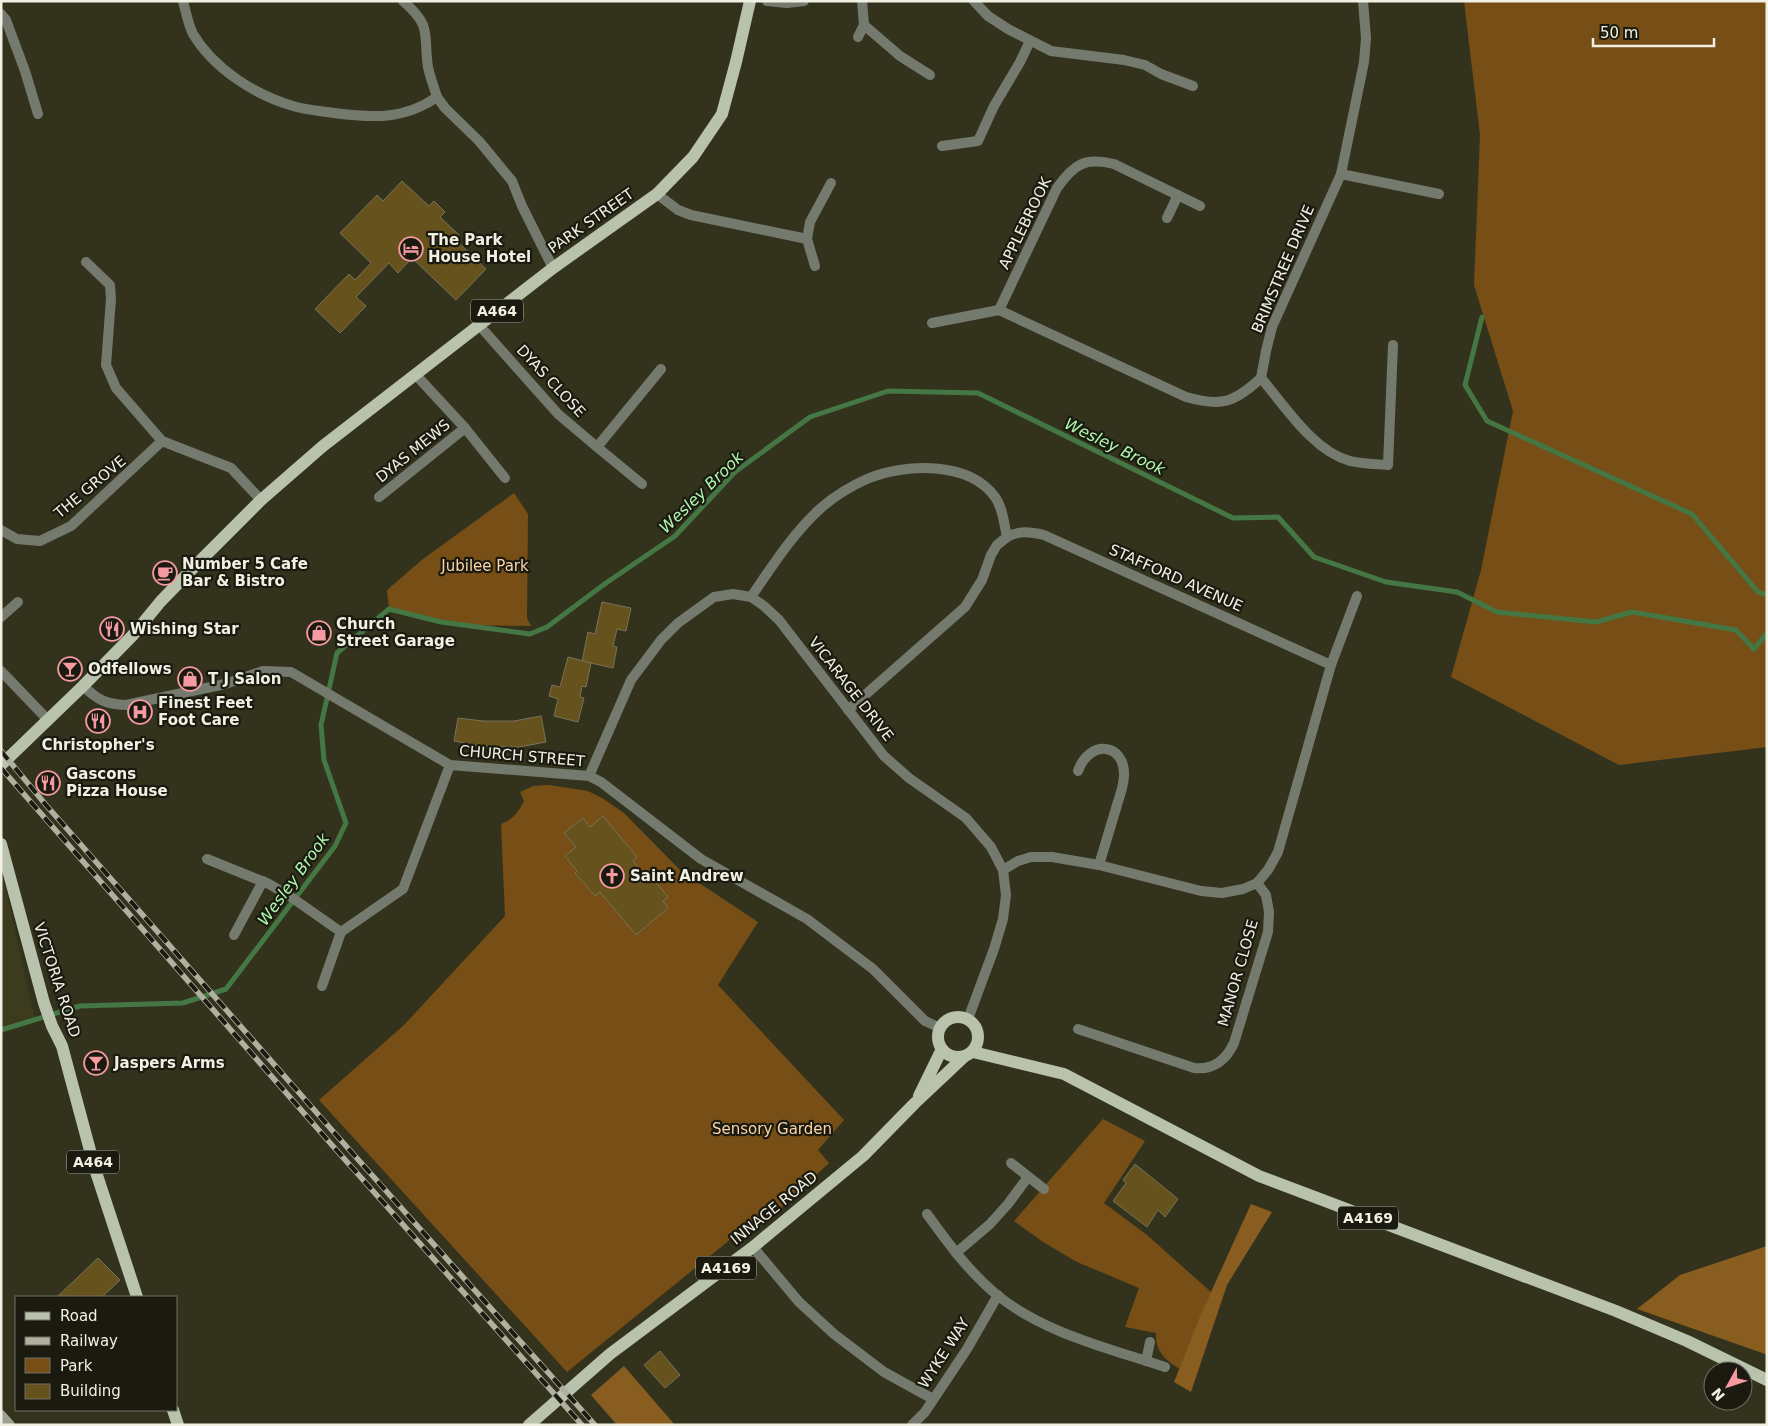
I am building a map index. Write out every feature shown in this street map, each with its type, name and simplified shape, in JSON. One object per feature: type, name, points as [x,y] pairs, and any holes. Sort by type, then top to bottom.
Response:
[{"type":"main road","name":"PARK STREET","points":[[261,500],[323,446],[415,374],[553,268],[657,194],[693,157],[722,114],[750,1]]},
{"type":"main road","name":"A464","points":[[1,765],[83,686],[133,635],[167,595],[261,500]]},
{"type":"main road","name":"VICTORIA ROAD","points":[[1,844],[44,1003],[52,1026],[62,1046],[95,1169],[137,1296]]},
{"type":"main road","points":[[942,1026],[949,1019],[957,1017],[968,1018],[974,1024],[978,1030],[978,1042],[969,1054]]},
{"type":"main road","name":"A4169","points":[[942,1026],[938,1035],[939,1043],[942,1049],[954,1057],[969,1054],[1064,1074],[1259,1176],[1616,1311],[1687,1341],[1767,1380]]},
{"type":"main road","name":"A4169","points":[[916,1103],[942,1049]]},
{"type":"main road","name":"A4169","points":[[916,1103],[969,1054]]},
{"type":"main road","name":"INNAGE ROAD","points":[[529,1425],[610,1354],[753,1247],[863,1156],[916,1103]]},
{"type":"main road","points":[[173,1411],[178,1425]]},
{"type":"main road","points":[[1,1415],[10,1425]]},
{"type":"street","points":[[183,1],[193,33],[204,49],[219,65],[238,80],[256,92],[275,100],[295,107],[354,116],[374,117],[405,114],[437,97]]},
{"type":"street","points":[[403,1],[425,26],[428,66],[437,97],[445,108],[479,140],[512,181],[522,206],[553,268]]},
{"type":"street","points":[[767,1],[787,3],[804,1]]},
{"type":"street","points":[[858,37],[864,25],[862,1]]},
{"type":"street","points":[[974,1],[988,16],[1051,51],[1124,60],[1145,65],[1193,86]]},
{"type":"street","name":"BRIMSTREE DRIVE","points":[[1261,378],[1272,327],[1341,174],[1364,62],[1366,38],[1363,1]]},
{"type":"street","points":[[1,14],[6,20],[25,71],[38,114]]},
{"type":"street","points":[[864,25],[900,56],[930,76]]},
{"type":"street","points":[[942,146],[978,141],[994,106],[1030,41]]},
{"type":"street","name":"APPLEBROOK","points":[[999,310],[1058,188],[1066,176],[1078,165],[1088,161],[1099,160],[1114,164],[1200,206]]},
{"type":"street","points":[[1341,174],[1439,194]]},
{"type":"street","points":[[815,266],[807,238],[810,222],[831,183]]},
{"type":"street","points":[[657,194],[678,210],[691,215],[807,238]]},
{"type":"street","points":[[1167,218],[1178,196]]},
{"type":"street","points":[[86,262],[110,285],[111,299],[106,365],[116,388],[162,441],[231,468],[261,500]]},
{"type":"street","points":[[932,322],[999,310],[1186,397],[1206,402],[1227,402],[1247,392],[1261,378],[1311,437],[1332,454],[1349,461],[1388,465],[1393,345]]},
{"type":"street","name":"DYAS CLOSE","points":[[479,325],[558,414],[642,484]]},
{"type":"street","points":[[597,447],[661,369]]},
{"type":"street","points":[[415,374],[465,428],[505,478]]},
{"type":"street","name":"DYAS MEWS","points":[[379,497],[465,428]]},
{"type":"street","name":"THE GROVE","points":[[1,530],[17,539],[40,541],[71,526],[162,441]]},
{"type":"street","points":[[589,776],[631,680],[661,640],[678,623],[714,597],[733,594],[751,596],[784,548],[823,506],[847,489],[888,472],[935,468],[961,473],[972,478],[984,485],[996,498],[1002,510],[1007,537],[997,545],[990,555],[982,580],[965,607],[848,710]]},
{"type":"street","name":"STAFFORD AVENUE","points":[[1007,537],[1016,532],[1032,532],[1044,535],[1331,665]]},
{"type":"street","name":"VICARAGE DRIVE","points":[[751,596],[779,620],[884,756],[909,778],[966,818],[991,847],[1002,870],[1006,895],[1003,920],[968,1018]]},
{"type":"street","points":[[1002,870],[1018,861],[1032,857],[1052,857],[1099,865],[1201,891],[1222,893],[1243,889],[1257,883],[1268,870],[1278,852],[1331,665],[1357,596]]},
{"type":"street","points":[[1,617],[18,602]]},
{"type":"street","points":[[1,671],[48,720]]},
{"type":"street","name":"CHURCH STREET","points":[[83,686],[96,699],[111,704],[126,705],[225,684],[263,671],[292,672],[450,765],[589,776],[600,782],[700,859],[807,919],[873,969],[925,1021],[936,1026],[942,1026]]},
{"type":"street","points":[[1078,771],[1085,757],[1091,752],[1102,748],[1108,749],[1118,756],[1124,772],[1122,787],[1099,865]]},
{"type":"street","points":[[322,986],[341,932],[403,889],[450,765]]},
{"type":"street","points":[[207,859],[263,881],[294,899],[341,932]]},
{"type":"street","points":[[234,936],[263,881]]},
{"type":"street","name":"MANOR CLOSE","points":[[1078,1029],[1194,1068],[1204,1069],[1221,1062],[1229,1053],[1234,1043],[1268,932],[1270,912],[1266,895],[1257,883]]},
{"type":"street","points":[[1011,1163],[1044,1189]]},
{"type":"street","points":[[956,1253],[990,1224],[1028,1177]]},
{"type":"street","points":[[927,1214],[956,1253],[998,1295],[1042,1323],[1164,1368]]},
{"type":"street","points":[[753,1247],[799,1302],[834,1334],[884,1372],[933,1399]]},
{"type":"street","name":"WYKE WAY","points":[[912,1425],[925,1412],[967,1349],[998,1295]]},
{"type":"street","points":[[1146,1361],[1150,1342]]},
{"type":"shaded area","points":[[1,868],[35,1020],[1,1030]]},
{"type":"shaded area","points":[[1251,1204],[1272,1212],[1227,1285],[1191,1392],[1174,1382],[1201,1314]]},
{"type":"shaded area","points":[[1767,1246],[1767,1351],[1765,1354],[1637,1309],[1680,1275]]},
{"type":"shaded area","points":[[624,1366],[675,1425],[617,1425],[591,1395]]},
{"type":"green space","points":[[1464,1],[1767,1],[1767,747],[1619,765],[1451,677],[1481,570],[1513,411],[1474,285],[1480,135]]},
{"type":"green space","name":"Jubilee Park","points":[[514,493],[528,514],[527,618],[531,626],[461,625],[389,609],[387,590],[423,559]]},
{"type":"green space","name":"Sensory Garden","points":[[549,785],[588,791],[602,798],[624,813],[681,871],[758,922],[718,985],[844,1120],[818,1150],[829,1163],[775,1214],[734,1235],[567,1372],[319,1100],[404,1025],[505,916],[501,824],[515,815],[520,809],[524,801],[520,792],[533,786]]},
{"type":"green space","points":[[1103,1119],[1145,1141],[1104,1203],[1147,1235],[1211,1292],[1180,1369],[1170,1362],[1159,1350],[1156,1333],[1125,1327],[1139,1288],[1077,1262],[1043,1242],[1014,1221]]},
{"type":"building","name":"The Park House Hotel","points":[[402,181],[429,206],[434,201],[445,212],[440,217],[459,235],[457,241],[486,269],[456,300],[412,258],[398,273],[389,263],[356,297],[366,306],[340,333],[315,309],[349,274],[355,280],[371,263],[340,233],[377,195],[383,201]]},
{"type":"building","points":[[602,602],[631,608],[626,631],[617,629],[613,646],[617,647],[613,668],[582,661],[588,632],[595,634]]},
{"type":"building","points":[[568,657],[591,663],[586,687],[582,686],[580,697],[584,698],[578,722],[554,716],[558,699],[549,696],[552,685],[560,687]]},
{"type":"building","points":[[541,716],[546,742],[519,747],[480,746],[454,741],[458,718],[483,721],[514,721]]},
{"type":"building","name":"Saint Andrew","points":[[603,816],[637,857],[633,861],[651,882],[654,880],[668,897],[663,901],[668,908],[636,935],[600,892],[595,896],[575,873],[577,871],[565,856],[576,847],[564,833],[583,818],[590,827]]},
{"type":"building","points":[[1135,1164],[1178,1199],[1165,1217],[1158,1210],[1147,1227],[1113,1201],[1126,1183],[1123,1180]]},
{"type":"building","points":[[98,1258],[120,1280],[103,1296],[58,1296]]},
{"type":"building","points":[[660,1351],[680,1375],[665,1388],[644,1365]]},
{"type":"waterway","points":[[1482,317],[1465,385],[1487,421],[1692,514],[1758,592],[1767,595]]},
{"type":"waterway","name":"Wesley Brook","points":[[1,1030],[80,1006],[183,1003],[226,989],[335,846],[346,823],[324,760],[321,725],[337,653],[389,609],[441,622],[530,634],[547,627],[606,583],[675,536],[735,472],[810,417],[888,391],[978,393],[1233,518],[1278,517],[1314,557],[1386,582],[1457,592],[1497,612],[1596,622],[1632,612],[1736,630],[1754,649],[1767,633]]},
{"type":"railway","points":[[1,751],[46,805],[338,1137],[595,1425]]},
{"type":"railway","points":[[1,768],[331,1144],[582,1425]]},
{"type":"place","name":"The Park House Hotel","points":[[411,249]]},
{"type":"place","name":"Number 5 Cafe Bar & Bistro","points":[[165,573]]},
{"type":"place","name":"Wishing Star","points":[[112,629]]},
{"type":"place","name":"Church Street Garage","points":[[319,633]]},
{"type":"place","name":"Odfellows","points":[[70,669]]},
{"type":"place","name":"T J Salon","points":[[190,679]]},
{"type":"place","name":"Finest Feet Foot Care","points":[[140,712]]},
{"type":"place","name":"Christopher's","points":[[98,721]]},
{"type":"place","name":"Gascons Pizza House","points":[[48,783]]},
{"type":"place","name":"Saint Andrew","points":[[612,876]]},
{"type":"place","name":"Jaspers Arms","points":[[96,1063]]}]
